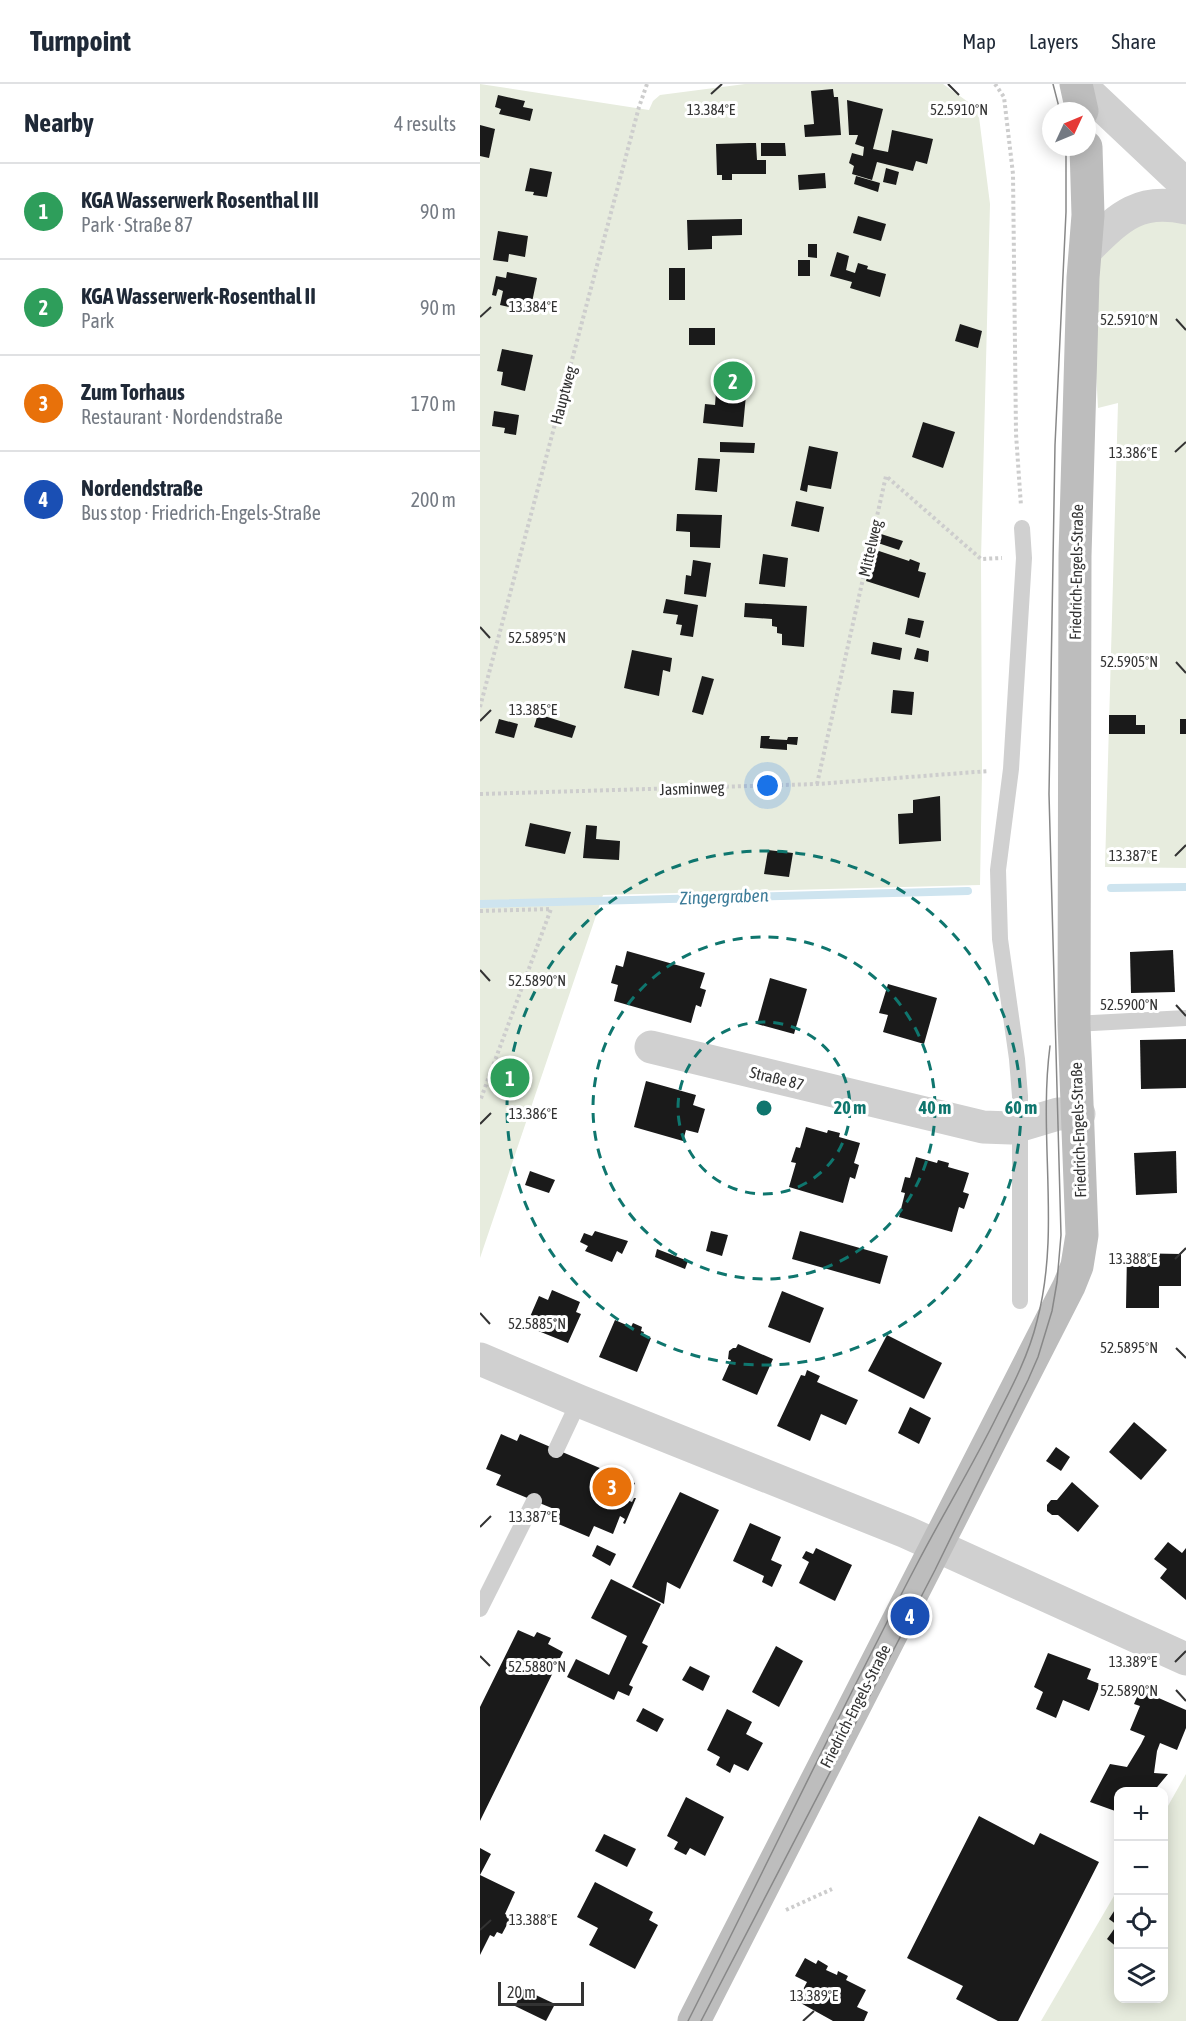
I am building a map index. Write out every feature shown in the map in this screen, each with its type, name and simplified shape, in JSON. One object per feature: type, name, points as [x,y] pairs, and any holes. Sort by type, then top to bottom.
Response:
[{"type":"main road","points":[[1078,84],[1081,102]]},
{"type":"main road","name":"Friedrich-Engels-Straße","points":[[694,2021],[1074,1275],[1082,1235],[1074,1024],[1075,556],[1088,215],[1086,156]]},
{"type":"street","points":[[1078,84],[1186,185]]},
{"type":"street","points":[[1086,250],[1119,219],[1137,208],[1159,205],[1186,208]]},
{"type":"street","name":"Straße 87","points":[[651,1047],[983,1127],[1021,1125],[1058,1114],[1079,1114]]},
{"type":"street","points":[[480,1359],[937,1546],[1186,1659]]},
{"type":"lane","points":[[1020,1301],[1019,1074],[1000,939],[998,870],[1011,769],[1024,558],[1022,528]]},
{"type":"lane","points":[[1074,1024],[1186,1018]]},
{"type":"lane","points":[[556,1450],[579,1401]]},
{"type":"lane","points":[[480,1609],[534,1501]]},
{"type":"path","name":"Hauptweg","points":[[480,707],[647,84]]},
{"type":"path","points":[[995,84],[1004,97],[1013,174],[1016,434],[1022,528]]},
{"type":"path","name":"Mittelweg","points":[[817,784],[886,476],[981,559],[1024,558]]},
{"type":"path","name":"Jasminweg","points":[[480,794],[817,784],[1011,769]]},
{"type":"path","points":[[480,911],[551,909],[480,1101]]},
{"type":"path","points":[[786,1911],[832,1889]]},
{"type":"shaded area","points":[[480,84],[649,110],[653,101],[660,95],[745,84],[943,84],[978,109],[990,204],[981,559],[980,885],[603,895],[480,1258]]},
{"type":"shaded area","points":[[1186,219],[1186,868],[1105,867],[1118,403],[1098,408],[1091,279],[1096,260],[1124,223]]},
{"type":"shaded area","points":[[1186,1774],[1186,2021],[1041,2021],[1114,1896],[1114,2003],[1168,2003],[1168,1806]]},
{"type":"building","points":[[833,89],[834,97],[838,97],[841,135],[805,137],[804,125],[814,124],[811,91]]},
{"type":"building","points":[[498,95],[525,101],[523,107],[533,109],[530,121],[499,114],[501,109],[495,107]]},
{"type":"building","points":[[847,100],[883,109],[873,149],[888,152],[892,130],[933,139],[927,164],[916,161],[913,171],[877,162],[872,180],[852,174],[854,166],[849,163],[852,153],[863,156],[864,147],[855,144],[858,135],[849,135]]},
{"type":"building","points":[[480,125],[495,129],[489,158],[480,156]]},
{"type":"building","points":[[756,143],[757,160],[766,160],[766,174],[732,174],[732,180],[722,180],[722,175],[717,175],[716,144]]},
{"type":"building","points":[[761,143],[785,143],[786,156],[761,156]]},
{"type":"building","points":[[530,168],[552,172],[547,197],[525,191]]},
{"type":"building","points":[[886,168],[899,172],[896,185],[883,182]]},
{"type":"building","points":[[825,173],[826,188],[799,190],[798,175]]},
{"type":"building","points":[[856,176],[880,183],[878,192],[854,184]]},
{"type":"building","points":[[858,216],[886,224],[881,241],[853,233]]},
{"type":"building","points":[[742,219],[742,235],[712,236],[712,249],[688,250],[687,220]]},
{"type":"building","points":[[498,231],[528,236],[525,257],[509,254],[508,262],[493,260]]},
{"type":"building","points":[[808,244],[817,244],[817,258],[808,257]]},
{"type":"building","points":[[837,252],[849,256],[846,270],[855,273],[858,263],[868,266],[867,269],[886,274],[880,297],[850,288],[852,282],[830,276]]},
{"type":"building","points":[[798,260],[810,260],[810,276],[798,276]]},
{"type":"building","points":[[669,268],[685,268],[685,300],[669,300]]},
{"type":"building","points":[[507,272],[537,278],[530,312],[500,305],[503,291],[498,289],[496,296],[492,295],[496,276],[506,278]]},
{"type":"building","points":[[960,324],[982,331],[978,348],[955,341]]},
{"type":"building","points":[[689,328],[715,328],[715,345],[689,345]]},
{"type":"building","points":[[502,349],[533,355],[525,391],[501,385],[503,372],[497,371]]},
{"type":"building","points":[[716,392],[746,395],[743,427],[703,423],[705,404],[715,405]]},
{"type":"building","points":[[494,411],[519,415],[516,435],[504,433],[505,428],[492,426]]},
{"type":"building","points":[[923,422],[955,432],[943,468],[912,457]]},
{"type":"building","points":[[720,442],[755,443],[754,453],[720,452]]},
{"type":"building","points":[[809,446],[838,452],[831,489],[808,485],[807,492],[800,490]]},
{"type":"building","points":[[698,458],[720,459],[717,492],[695,490]]},
{"type":"building","points":[[796,501],[824,507],[819,532],[791,526]]},
{"type":"building","points":[[677,514],[722,515],[720,548],[690,547],[690,532],[676,531]]},
{"type":"building","points":[[881,534],[903,541],[899,550],[878,543]]},
{"type":"building","points":[[876,550],[920,563],[918,571],[926,573],[919,598],[866,581]]},
{"type":"building","points":[[763,554],[788,558],[785,587],[759,584]]},
{"type":"building","points":[[693,560],[711,563],[706,597],[684,594],[686,575],[691,576]]},
{"type":"building","points":[[666,599],[698,605],[693,637],[680,635],[682,625],[676,624],[678,615],[663,613]]},
{"type":"building","points":[[745,603],[807,606],[804,647],[782,645],[782,634],[777,633],[777,627],[772,626],[772,619],[744,617]]},
{"type":"building","points":[[908,618],[924,621],[920,638],[905,634]]},
{"type":"building","points":[[873,642],[902,648],[900,660],[871,654]]},
{"type":"building","points":[[917,648],[929,651],[928,662],[914,659]]},
{"type":"building","points":[[632,650],[672,658],[670,672],[663,670],[659,696],[624,688]]},
{"type":"building","points":[[702,676],[714,679],[703,715],[692,712]]},
{"type":"building","points":[[893,690],[914,692],[912,715],[891,713]]},
{"type":"building","points":[[538,714],[576,726],[572,738],[534,727]]},
{"type":"building","points":[[1109,715],[1136,715],[1136,725],[1145,725],[1145,734],[1109,734]]},
{"type":"building","points":[[499,719],[518,724],[514,738],[495,733]]},
{"type":"building","points":[[1180,719],[1186,719],[1186,734],[1180,734]]},
{"type":"building","points":[[761,736],[787,740],[788,737],[798,737],[797,745],[787,744],[787,750],[760,748]]},
{"type":"building","points":[[940,796],[941,841],[899,844],[898,814],[913,813],[913,800]]},
{"type":"building","points":[[530,823],[571,832],[565,854],[525,846]]},
{"type":"building","points":[[586,825],[597,826],[596,839],[620,841],[619,860],[583,858]]},
{"type":"building","points":[[768,850],[793,853],[789,877],[764,874]]},
{"type":"building","points":[[1173,950],[1175,992],[1131,993],[1130,952]]},
{"type":"building","points":[[627,951],[705,973],[700,988],[706,990],[701,1007],[696,1005],[691,1023],[614,1001],[618,985],[611,983],[616,965],[623,967]]},
{"type":"building","points":[[770,978],[807,989],[794,1034],[757,1024]]},
{"type":"building","points":[[888,984],[937,998],[924,1044],[883,1032],[888,1015],[879,1013]]},
{"type":"building","points":[[1186,1039],[1186,1088],[1141,1089],[1140,1040]]},
{"type":"building","points":[[646,1081],[696,1095],[693,1105],[705,1109],[698,1133],[686,1130],[683,1141],[634,1127]]},
{"type":"building","points":[[806,1127],[827,1133],[828,1130],[840,1133],[839,1137],[860,1143],[854,1163],[859,1165],[855,1179],[850,1177],[843,1203],[789,1187],[796,1163],[791,1162],[796,1147],[800,1148]]},
{"type":"building","points":[[1176,1151],[1177,1193],[1136,1195],[1134,1153]]},
{"type":"building","points":[[916,1157],[937,1163],[938,1160],[949,1163],[948,1167],[969,1173],[963,1192],[969,1194],[964,1209],[959,1207],[952,1232],[899,1217],[905,1193],[901,1192],[905,1177],[910,1178]]},
{"type":"building","points":[[530,1171],[555,1180],[549,1193],[525,1185]]},
{"type":"building","points":[[595,1231],[628,1241],[622,1254],[617,1251],[612,1262],[585,1251],[588,1246],[580,1242],[584,1233],[592,1236]]},
{"type":"building","points":[[711,1231],[728,1235],[722,1256],[706,1251]]},
{"type":"building","points":[[800,1231],[888,1256],[880,1284],[792,1259]]},
{"type":"building","points":[[657,1249],[688,1261],[685,1269],[655,1257]]},
{"type":"building","points":[[1127,1253],[1181,1254],[1181,1286],[1159,1286],[1159,1308],[1126,1308]]},
{"type":"building","points":[[552,1290],[580,1302],[576,1312],[581,1314],[568,1343],[526,1326],[539,1296],[548,1300]]},
{"type":"building","points":[[782,1291],[824,1308],[810,1343],[768,1327]]},
{"type":"building","points":[[615,1320],[631,1327],[633,1323],[642,1327],[643,1334],[651,1338],[637,1372],[599,1357]]},
{"type":"building","points":[[887,1335],[942,1363],[924,1399],[868,1371]]},
{"type":"building","points":[[738,1344],[773,1359],[757,1395],[722,1380],[731,1360],[728,1359],[729,1351],[736,1348]]},
{"type":"building","points":[[807,1370],[820,1376],[817,1382],[858,1400],[846,1425],[821,1414],[810,1441],[777,1426],[801,1375],[805,1376]]},
{"type":"building","points":[[910,1407],[931,1418],[919,1444],[898,1433]]},
{"type":"building","points":[[1134,1422],[1167,1450],[1141,1480],[1109,1452]]},
{"type":"building","points":[[501,1434],[517,1441],[520,1434],[635,1483],[627,1500],[632,1502],[636,1498],[625,1524],[623,1523],[625,1519],[620,1516],[613,1534],[594,1526],[589,1537],[549,1520],[554,1509],[496,1485],[501,1475],[486,1469]]},
{"type":"building","points":[[1056,1447],[1070,1457],[1061,1471],[1046,1461]]},
{"type":"building","points":[[1072,1482],[1099,1506],[1078,1532],[1058,1515],[1052,1515],[1047,1511],[1047,1505],[1051,1500],[1057,1500]]},
{"type":"building","points":[[680,1492],[719,1510],[680,1589],[667,1582],[664,1604],[632,1587]]},
{"type":"building","points":[[750,1523],[781,1537],[771,1560],[782,1565],[772,1587],[762,1582],[764,1576],[733,1561]]},
{"type":"building","points":[[1168,1542],[1182,1553],[1186,1548],[1186,1600],[1160,1578],[1167,1569],[1154,1559]]},
{"type":"building","points":[[597,1545],[616,1554],[610,1566],[592,1556]]},
{"type":"building","points":[[816,1548],[852,1565],[835,1601],[799,1583],[809,1562],[802,1558],[806,1551],[813,1554]]},
{"type":"building","points":[[611,1579],[661,1604],[642,1643],[648,1646],[629,1685],[633,1687],[629,1696],[618,1691],[614,1700],[567,1677],[576,1659],[609,1675],[627,1636],[591,1618]]},
{"type":"building","points":[[518,1630],[534,1637],[537,1632],[551,1638],[548,1644],[563,1652],[480,1821],[480,1707]]},
{"type":"building","points":[[776,1646],[803,1661],[779,1707],[752,1692]]},
{"type":"building","points":[[1048,1653],[1091,1669],[1087,1679],[1100,1684],[1089,1711],[1063,1700],[1056,1718],[1036,1709],[1043,1692],[1034,1687]]},
{"type":"building","points":[[690,1666],[710,1676],[703,1691],[682,1680]]},
{"type":"building","points":[[1145,1692],[1186,1710],[1186,1728],[1177,1750],[1160,1743],[1157,1751],[1154,1773],[1168,1774],[1157,1787],[1114,1787],[1114,1811],[1090,1802],[1110,1764],[1127,1767],[1141,1744],[1145,1736],[1130,1730],[1140,1706],[1134,1704],[1137,1697],[1143,1699]]},
{"type":"building","points":[[643,1708],[664,1719],[657,1732],[636,1721]]},
{"type":"building","points":[[727,1709],[752,1722],[746,1734],[763,1743],[748,1771],[734,1764],[730,1773],[716,1765],[720,1757],[707,1750]]},
{"type":"building","points":[[686,1797],[724,1817],[705,1856],[690,1848],[686,1855],[674,1849],[678,1842],[667,1836]]},
{"type":"building","points":[[979,1816],[1034,1845],[1040,1833],[1099,1862],[1018,2021],[998,2021],[956,1999],[963,1986],[907,1958]]},
{"type":"building","points":[[604,1834],[636,1849],[627,1867],[595,1851]]},
{"type":"building","points":[[480,1848],[491,1854],[480,1875]]},
{"type":"building","points":[[480,1875],[515,1892],[505,1914],[511,1917],[502,1934],[497,1932],[494,1937],[490,1935],[480,1955]]},
{"type":"building","points":[[595,1882],[653,1912],[649,1920],[658,1925],[635,1969],[589,1945],[598,1928],[577,1917]]},
{"type":"building","points":[[1114,1911],[1114,1923],[1109,1919]]},
{"type":"building","points":[[1114,1929],[1114,1945],[1107,1939]]},
{"type":"building","points":[[805,1958],[816,1964],[818,1960],[828,1966],[826,1970],[837,1975],[838,1971],[848,1976],[846,1980],[866,1990],[857,2007],[868,2012],[864,2021],[833,2021],[797,2001],[807,1982],[795,1976]]},
{"type":"building","points":[[523,1989],[555,2004],[546,2021],[515,2006]]},
{"type":"waterway","name":"Zingergraben","points":[[1111,888],[1186,887]]},
{"type":"waterway","name":"Zingergraben","points":[[480,904],[968,891]]},
{"type":"tram line","points":[[1053,84],[1058,102]]},
{"type":"tram line","points":[[701,2021],[935,1570],[1028,1380],[1038,1357],[1052,1311],[1061,1235],[1049,794],[1055,445],[1066,212],[1066,156]]},
{"type":"tram line","points":[[688,2021],[888,1621],[1009,1392],[1030,1345],[1044,1287],[1047,1253],[1046,1115],[1050,1046]]},
{"type":"place","name":"KGA Wasserwerk-Rosenthal II","points":[[733,381]]},
{"type":"place","name":"KGA Wasserwerk Rosenthal III","points":[[510,1078]]},
{"type":"place","name":"Zum Torhaus","points":[[612,1487]]},
{"type":"place","name":"Nordendstraße","points":[[910,1616]]}]
